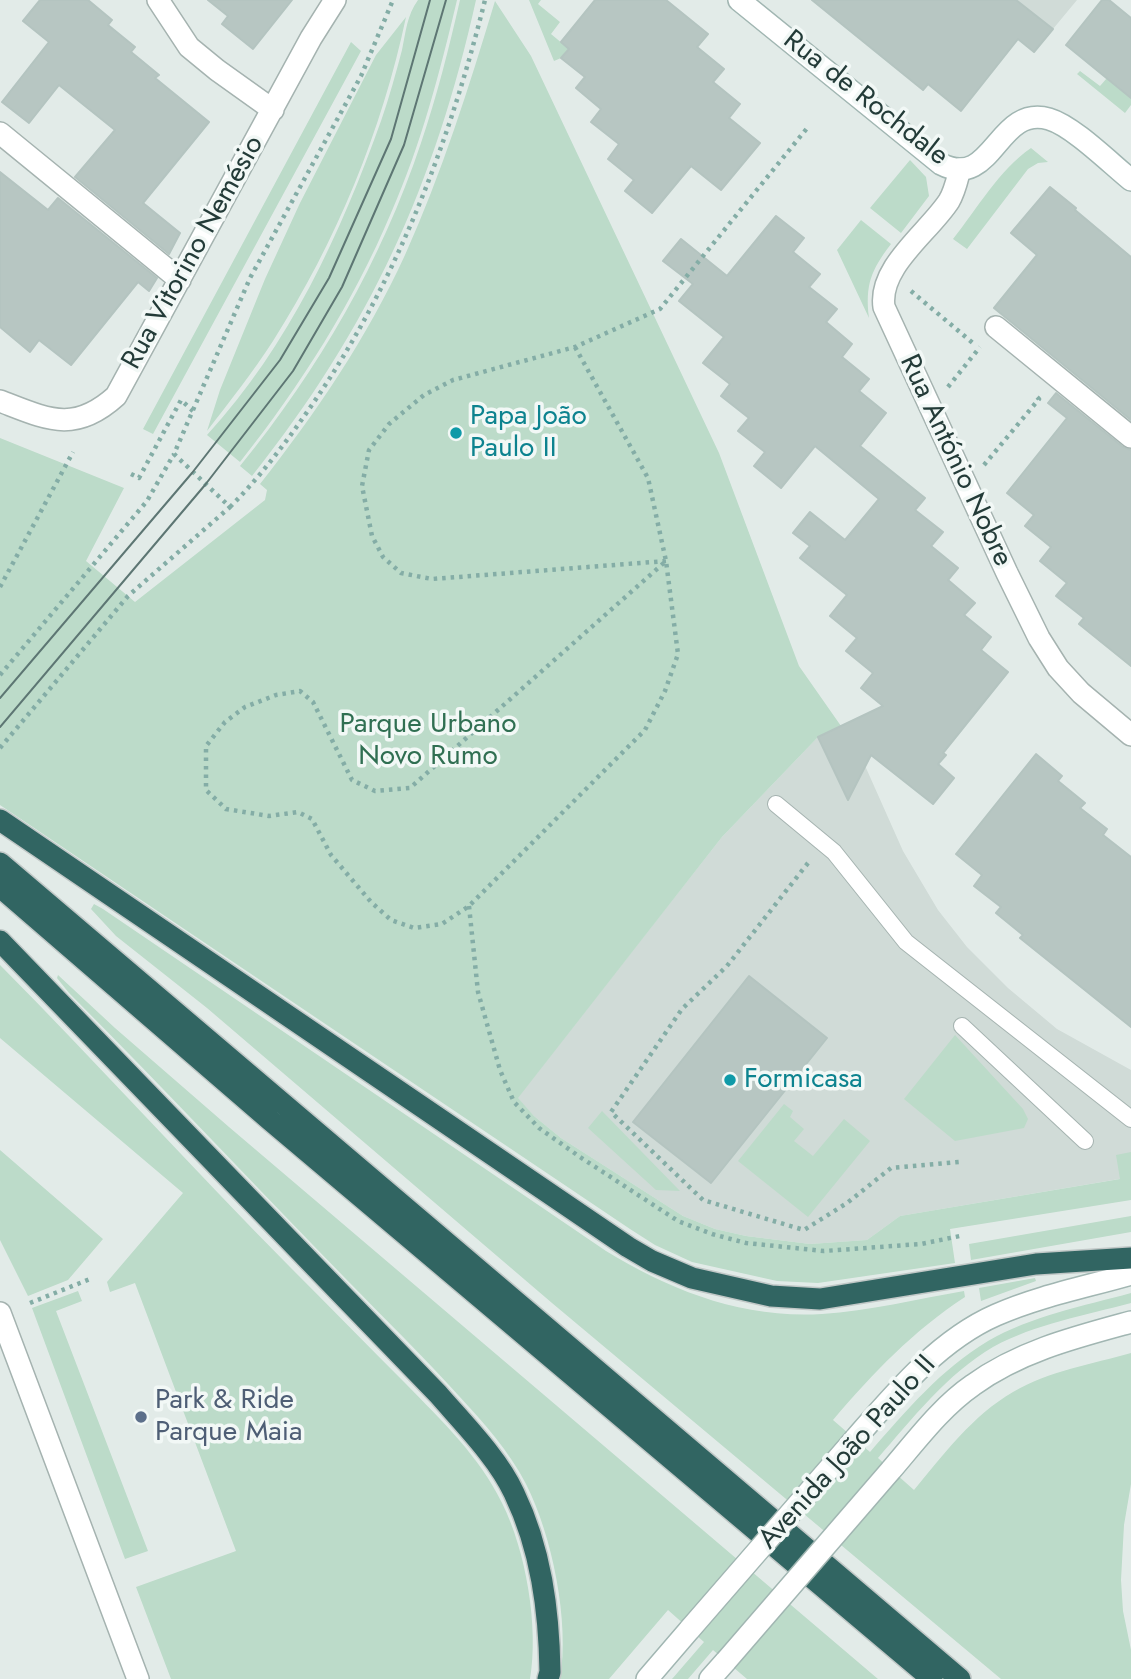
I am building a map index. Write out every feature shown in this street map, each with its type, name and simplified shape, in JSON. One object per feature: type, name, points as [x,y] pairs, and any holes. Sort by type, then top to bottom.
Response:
[{"type":"highway","points":[[0,820],[618,1240],[652,1261],[692,1278],[771,1296],[820,1299],[1035,1264],[1131,1258]]},
{"type":"highway","points":[[0,863],[960,1679]]},
{"type":"highway","points":[[0,887],[271,1121],[932,1679]]},
{"type":"highway","points":[[0,941],[438,1394],[478,1440],[513,1490],[531,1533],[549,1624],[548,1679]]},
{"type":"street","points":[[158,0],[189,47],[273,110]]},
{"type":"street","name":"Rua Vitorino Nemésio","points":[[0,401],[31,414],[61,421],[84,417],[101,410],[116,396],[335,0]]},
{"type":"street","name":"Rua de Rochdale","points":[[739,0],[941,164],[951,169],[960,169]]},
{"type":"street","points":[[960,169],[982,162],[1008,130],[1019,121],[1034,117],[1048,118],[1063,125],[1131,180]]},
{"type":"street","points":[[2,139],[180,280]]},
{"type":"street","name":"Rua António Nobre","points":[[960,169],[955,189],[948,202],[899,262],[887,281],[883,289],[884,307],[1039,638],[1058,668],[1081,693],[1131,735]]},
{"type":"street","points":[[990,335],[1131,437]]},
{"type":"street","name":"Avenida João Paulo II","points":[[647,1679],[919,1369],[964,1333],[995,1315],[1131,1274]]},
{"type":"street","points":[[0,1313],[138,1679]]},
{"type":"street","name":"Avenida João Paulo II","points":[[710,1679],[939,1415],[971,1386],[994,1371],[1039,1349],[1131,1322]]},
{"type":"lane","points":[[776,804],[834,852],[906,942],[1131,1119]]},
{"type":"lane","points":[[962,1026],[1085,1141]]},
{"type":"path","points":[[0,675],[147,501],[174,454],[250,278],[361,76],[393,0]]},
{"type":"path","points":[[0,748],[128,596],[252,485],[339,366],[370,312],[442,150],[485,1]]},
{"type":"path","points":[[666,561],[432,579],[401,573],[383,558],[372,537],[362,486],[369,450],[389,424],[424,395],[453,380],[575,347],[660,309],[808,127]]},
{"type":"path","points":[[909,290],[989,357]]},
{"type":"path","points":[[945,390],[990,335]]},
{"type":"path","points":[[575,347],[648,478],[666,561],[678,654],[665,691],[645,730],[468,906],[442,924],[414,928],[390,920],[371,902],[331,855],[312,819],[298,812],[269,816],[226,809],[206,790],[206,746],[225,722],[245,707],[276,695],[300,691],[313,702],[352,780],[375,791],[410,788],[666,561]]},
{"type":"path","points":[[981,468],[1040,399],[1029,390]]},
{"type":"path","points":[[131,474],[139,478],[181,400],[193,411]]},
{"type":"path","points":[[0,587],[73,452]]},
{"type":"path","points":[[174,454],[230,507]]},
{"type":"path","points":[[824,843],[727,965],[682,1009],[611,1112],[703,1200],[804,1230],[847,1203],[891,1168],[959,1162]]},
{"type":"path","points":[[468,906],[478,992],[500,1070],[514,1102],[539,1128],[580,1157],[678,1221],[746,1243],[824,1251],[921,1244],[960,1236]]},
{"type":"path","points":[[30,1303],[90,1279]]},
{"type":"shaded area","points":[[1016,0],[1077,0],[1053,29]]},
{"type":"shaded area","points":[[846,723],[903,851],[938,910],[967,947],[1008,988],[1057,1029],[1131,1070],[1131,1177],[900,1216],[867,1240],[810,1244],[746,1236],[715,1229],[683,1216],[561,1138],[517,1098],[722,837],[818,737]]},
{"type":"green space","points":[[418,0],[457,0],[429,108],[402,187],[343,311],[305,373],[240,462],[207,435],[236,401],[288,326],[330,246],[381,121],[409,17]]},
{"type":"green space","points":[[460,0],[476,0],[459,67],[440,131],[393,252],[331,365],[294,421],[252,476],[240,466],[321,353],[367,272],[387,230],[427,125]]},
{"type":"green space","points":[[529,0],[541,0],[538,4],[560,22],[551,34],[569,49],[561,58],[554,61]]},
{"type":"green space","name":"Parque Urbano Novo Rumo","points":[[495,1],[531,56],[719,453],[799,666],[841,726],[818,737],[722,837],[518,1098],[534,1116],[561,1138],[683,1216],[715,1229],[746,1236],[810,1244],[867,1240],[900,1216],[1120,1179],[1116,1155],[1131,1152],[1131,1200],[950,1229],[955,1263],[818,1283],[777,1281],[692,1262],[655,1245],[630,1229],[0,805],[0,438],[124,488],[86,561],[135,602],[265,500],[267,490],[260,484],[339,374],[374,316],[405,255],[443,161]]},
{"type":"green space","points":[[406,17],[396,60],[370,144],[317,265],[273,341],[207,431],[220,390],[265,279],[300,203],[376,55]]},
{"type":"green space","points":[[351,42],[361,51],[153,434],[143,429]]},
{"type":"green space","points":[[1080,71],[1100,86],[1107,78],[1131,98],[1131,105],[1125,113],[1077,74]]},
{"type":"green space","points":[[1031,148],[1048,162],[1038,163],[1028,169],[967,249],[953,239],[1009,167]]},
{"type":"green space","points":[[910,160],[926,177],[929,196],[901,233],[870,208]]},
{"type":"green space","points":[[861,220],[891,244],[871,278],[869,318],[837,250]]},
{"type":"green space","points":[[94,904],[606,1251],[682,1290],[737,1307],[793,1314],[857,1310],[964,1291],[965,1297],[928,1324],[894,1354],[833,1420],[870,1452],[940,1378],[988,1341],[1040,1318],[1131,1293],[1131,1303],[1026,1332],[976,1358],[931,1398],[878,1458],[914,1490],[972,1424],[998,1401],[1056,1373],[1131,1353],[1131,1484],[1124,1525],[1121,1580],[1123,1611],[1131,1650],[1131,1679],[1001,1679],[552,1303],[207,1008],[116,936],[91,909]]},
{"type":"green space","points":[[0,965],[253,1230],[433,1411],[483,1470],[502,1503],[524,1566],[533,1636],[530,1679],[171,1679],[136,1587],[236,1551],[135,1283],[110,1292],[107,1282],[183,1193],[0,1038]]},
{"type":"green space","points":[[58,975],[229,1127],[878,1679],[747,1679],[713,1650],[688,1679],[672,1679],[704,1642],[668,1610],[609,1679],[560,1679],[563,1632],[551,1553],[526,1484],[504,1449],[478,1416],[431,1366],[69,993],[57,978]]},
{"type":"green space","points":[[955,1035],[1023,1109],[1028,1119],[1024,1128],[955,1141],[904,1099]]},
{"type":"green space","points":[[784,1104],[793,1111],[790,1117],[804,1129],[794,1141],[813,1156],[844,1119],[870,1141],[808,1217],[738,1161]]},
{"type":"green space","points":[[602,1111],[680,1191],[656,1190],[588,1128]]},
{"type":"green space","points":[[0,1150],[103,1239],[68,1280],[28,1296],[0,1240]]},
{"type":"green space","points":[[1131,1216],[1131,1232],[971,1260],[969,1244]]},
{"type":"green space","points":[[1035,1278],[1036,1281],[981,1301],[979,1288]]},
{"type":"green space","points":[[78,1291],[82,1301],[56,1311],[148,1551],[125,1559],[32,1308]]},
{"type":"building","points":[[40,0],[88,0],[112,20],[108,25],[135,47],[131,52],[159,75],[155,78],[209,122],[143,203],[180,233],[169,254],[75,177],[115,130],[59,85],[29,123],[2,102],[49,42],[23,21]]},
{"type":"building","points":[[208,0],[292,0],[253,49],[222,24],[228,16]]},
{"type":"building","points":[[595,0],[666,0],[708,34],[697,47],[724,69],[713,82],[740,104],[729,118],[760,143],[721,190],[691,166],[652,213],[625,191],[634,180],[608,159],[619,144],[591,122],[601,109],[576,88],[585,77],[561,58],[569,49],[561,42]]},
{"type":"building","points":[[812,0],[1016,0],[1053,29],[1034,52],[1018,39],[961,111],[928,84],[923,90]]},
{"type":"building","points":[[1102,0],[1109,0],[1131,18],[1131,98],[1066,45]]},
{"type":"building","points":[[0,172],[48,210],[58,198],[157,278],[149,291],[138,282],[71,365],[39,340],[30,352],[0,327]]},
{"type":"building","points":[[1050,187],[1131,257],[1131,420],[994,308],[1037,255],[1011,233]]},
{"type":"building","points":[[776,216],[804,238],[793,252],[820,274],[809,287],[837,309],[826,322],[852,344],[842,357],[869,379],[859,391],[886,413],[860,446],[925,498],[915,510],[943,532],[931,546],[958,568],[948,580],[975,603],[964,615],[991,637],[981,650],[1008,672],[943,753],[946,755],[938,764],[954,778],[933,804],[871,755],[848,800],[818,737],[883,706],[861,688],[873,673],[846,651],[857,638],[830,616],[847,595],[800,558],[810,546],[793,533],[810,512],[845,540],[879,499],[815,446],[781,488],[754,466],[765,452],[738,431],[749,418],[721,396],[730,384],[703,363],[724,337],[679,301],[693,284],[663,261],[681,239],[727,276]]},
{"type":"building","points":[[1056,393],[1123,447],[1131,450],[1131,666],[1079,624],[1084,618],[1056,596],[1067,583],[1040,561],[1051,547],[1025,526],[1034,515],[1007,493],[1067,418],[1048,403]]},
{"type":"building","points":[[1036,754],[1062,776],[1058,781],[1085,803],[1080,808],[1107,829],[1103,835],[1131,857],[1131,1027],[1020,938],[1023,935],[996,913],[1001,907],[974,886],[982,875],[956,854]]},
{"type":"building","name":"Formicasa","points":[[749,976],[827,1038],[711,1183],[633,1122]]},
{"type":"tram line","points":[[0,698],[192,473],[280,360],[329,278],[391,139],[430,0]]},
{"type":"tram line","points":[[0,727],[205,485],[293,371],[342,287],[404,145],[446,0]]},
{"type":"place","name":"Papa João Paulo II","points":[[456,433]]},
{"type":"place","name":"Formicasa","points":[[730,1080]]},
{"type":"place","name":"Park & Ride Parque Maia","points":[[141,1417]]}]
